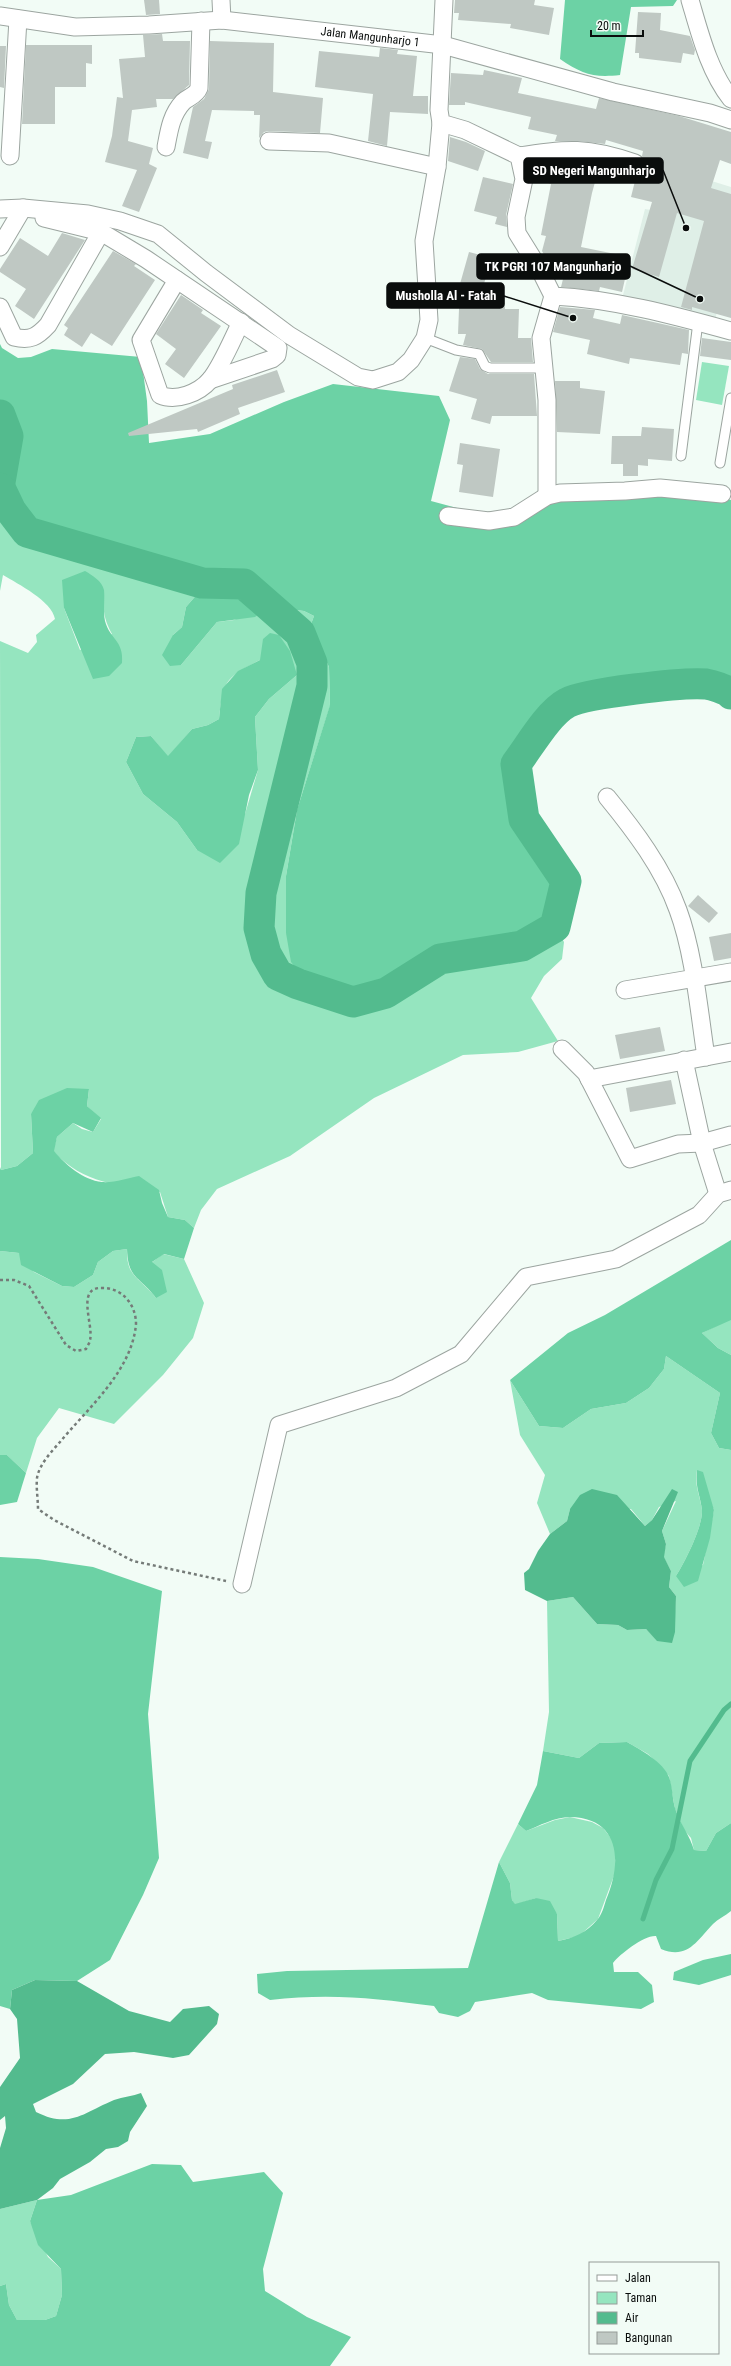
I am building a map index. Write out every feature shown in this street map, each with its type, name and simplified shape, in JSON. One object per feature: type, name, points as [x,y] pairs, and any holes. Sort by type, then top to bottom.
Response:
[{"type":"street","points":[[221,0],[222,20]]},
{"type":"street","points":[[0,209],[88,214],[120,221],[158,234],[206,273],[289,335],[358,377],[372,380],[398,372],[411,360],[425,338],[429,320],[424,241],[442,123],[439,110],[444,0]]},
{"type":"street","points":[[690,0],[701,38],[719,84],[731,99]]},
{"type":"street","name":"Jalan Mangunharjo 1","points":[[0,16],[75,27],[148,26],[222,20],[443,45],[613,92],[710,113],[731,120]]},
{"type":"street","points":[[10,156],[18,19]]},
{"type":"street","points":[[166,147],[175,112],[184,100],[197,93],[199,88],[201,21]]},
{"type":"street","points":[[442,123],[465,130],[519,156],[560,149],[587,150],[635,163]]},
{"type":"street","points":[[269,141],[328,143],[436,167]]},
{"type":"street","points":[[519,156],[524,179],[516,217],[517,234],[540,270],[553,296],[541,338],[547,400],[547,496]]},
{"type":"street","points":[[22,210],[101,232],[177,280],[241,322],[278,348],[279,352],[272,359],[210,380],[184,398],[166,397],[160,395],[141,340],[177,280]]},
{"type":"street","points":[[0,246],[22,210]]},
{"type":"street","points":[[0,307],[14,337],[26,340],[38,336],[48,325],[101,232]]},
{"type":"street","points":[[553,296],[574,297],[634,307],[731,331]]},
{"type":"street","points":[[210,380],[241,322]]},
{"type":"street","points":[[448,516],[489,521],[514,517],[547,496],[560,493],[625,491],[660,488],[722,494]]},
{"type":"street","points":[[607,796],[638,836],[659,871],[678,910],[693,979],[706,1057]]},
{"type":"street","points":[[625,990],[731,972]]},
{"type":"street","points":[[562,1049],[589,1079],[630,1159],[678,1144],[702,1143],[731,1135]]},
{"type":"street","points":[[589,1079],[731,1052]]},
{"type":"street","points":[[242,1584],[279,1425],[396,1388],[461,1354],[526,1277],[616,1259],[699,1215],[725,1192],[702,1143],[684,1060]]},
{"type":"lane","points":[[681,456],[698,322]]},
{"type":"lane","points":[[425,338],[456,350],[479,354],[485,366],[490,368],[545,368]]},
{"type":"lane","points":[[720,463],[731,398]]},
{"type":"path","points":[[0,1280],[14,1280],[29,1286],[66,1345],[76,1351],[86,1349],[90,1340],[86,1300],[90,1292],[97,1287],[109,1288],[121,1293],[133,1308],[136,1319],[130,1353],[113,1378],[46,1458],[37,1477],[38,1509],[54,1520],[132,1561],[242,1584]]},
{"type":"shaded area","points":[[565,0],[677,0],[673,6],[631,7],[620,75],[602,76],[588,74],[560,59]]},
{"type":"shaded area","points":[[663,166],[731,187],[731,246],[715,321],[622,299],[645,209],[651,210]]},
{"type":"shaded area","points":[[0,344],[2,348],[18,358],[31,357],[52,349],[141,357],[147,401],[149,443],[210,434],[284,402],[333,384],[439,396],[450,420],[431,501],[513,523],[571,492],[718,496],[731,500],[731,678],[728,676],[645,673],[577,689],[539,714],[509,753],[508,793],[520,829],[540,855],[556,887],[549,917],[532,932],[503,939],[452,946],[408,963],[379,982],[356,989],[328,989],[306,980],[291,962],[286,933],[286,876],[297,810],[330,705],[329,667],[310,627],[314,616],[304,611],[262,606],[260,613],[255,617],[217,622],[181,665],[170,666],[162,655],[173,635],[182,627],[186,607],[199,592],[178,590],[123,569],[40,545],[23,537],[0,504]]},
{"type":"shaded area","points":[[85,571],[91,574],[103,587],[105,621],[107,627],[121,649],[122,655],[122,663],[109,676],[93,679],[64,608],[62,580]]},
{"type":"shaded area","points":[[270,633],[279,635],[290,651],[297,675],[269,699],[255,717],[258,770],[249,795],[239,844],[220,863],[197,850],[177,822],[143,794],[126,762],[136,737],[151,736],[168,756],[192,729],[208,725],[219,719],[222,689],[238,671],[260,660],[263,639]]},
{"type":"shaded area","points":[[67,1088],[89,1089],[87,1106],[101,1118],[93,1132],[73,1123],[57,1137],[54,1151],[75,1171],[95,1181],[111,1182],[139,1176],[159,1190],[162,1203],[168,1217],[185,1220],[194,1228],[184,1259],[164,1254],[152,1262],[162,1270],[167,1292],[156,1298],[132,1272],[127,1249],[113,1251],[98,1262],[93,1275],[74,1287],[62,1286],[21,1265],[19,1253],[0,1251],[0,1167],[1,1170],[17,1166],[33,1153],[31,1114],[39,1100]]},
{"type":"shaded area","points":[[731,1240],[731,1320],[702,1333],[718,1348],[731,1355],[731,1450],[719,1448],[711,1433],[720,1393],[666,1356],[664,1369],[649,1388],[626,1403],[591,1409],[563,1428],[539,1426],[510,1380],[568,1333],[605,1315]]},
{"type":"shaded area","points":[[0,1455],[7,1455],[26,1473],[17,1502],[0,1505]]},
{"type":"shaded area","points":[[697,1470],[703,1472],[714,1510],[710,1538],[698,1581],[684,1587],[676,1576],[693,1544],[702,1517],[697,1482]]},
{"type":"shaded area","points":[[0,1557],[38,1559],[93,1567],[162,1591],[148,1714],[159,1858],[143,1895],[110,1960],[77,1981],[35,1980],[12,1990],[10,2009],[0,2006]]},
{"type":"shaded area","points":[[627,1742],[651,1757],[666,1772],[669,1777],[676,1811],[694,1850],[706,1851],[716,1833],[731,1823],[731,1911],[715,1922],[691,1947],[685,1950],[670,1952],[661,1949],[656,1936],[639,1942],[613,1963],[614,1972],[638,1972],[652,1985],[654,2002],[641,2009],[548,2000],[532,1993],[475,2002],[470,2011],[458,2017],[439,2013],[434,2006],[412,2003],[352,1997],[312,1997],[270,2000],[258,1993],[257,1974],[287,1971],[468,1968],[499,1862],[510,1883],[512,1900],[515,1904],[536,1898],[550,1901],[557,1914],[558,1941],[575,1936],[584,1931],[599,1918],[611,1886],[615,1858],[613,1845],[608,1834],[599,1825],[587,1819],[570,1817],[553,1820],[526,1831],[518,1824],[537,1785],[543,1751],[579,1758],[599,1743]]},
{"type":"shaded area","points":[[731,1954],[731,1975],[699,1985],[673,1980],[674,1972],[703,1960]]},
{"type":"shaded area","points":[[152,2164],[181,2165],[193,2182],[264,2172],[283,2193],[263,2269],[265,2291],[307,2317],[351,2337],[330,2366],[0,2366],[0,2286],[6,2284],[9,2305],[17,2320],[45,2320],[56,2316],[62,2295],[61,2269],[38,2245],[30,2221],[37,2200],[71,2195]]},
{"type":"green space","points":[[702,362],[729,366],[722,405],[696,400]]},
{"type":"green space","points":[[0,504],[23,537],[123,569],[178,590],[199,592],[186,607],[182,627],[173,635],[181,665],[217,622],[234,620],[262,606],[304,611],[314,616],[310,627],[329,667],[330,706],[297,810],[286,876],[286,933],[379,982],[408,963],[452,946],[503,939],[532,932],[549,917],[564,942],[562,959],[544,976],[531,998],[558,1041],[518,1052],[463,1055],[374,1098],[290,1156],[217,1189],[201,1210],[194,1228],[185,1220],[168,1217],[160,1192],[102,1181],[90,1177],[77,1171],[53,1151],[57,1137],[73,1123],[82,1129],[93,1132],[101,1119],[87,1106],[89,1089],[31,1114],[33,1153],[17,1166],[1,1170],[0,641],[28,653],[37,642],[36,635],[55,619],[53,612],[48,606],[34,594],[3,575],[0,591]],"holes":[[[104,590],[104,613],[112,634],[80,650],[64,608]],[[260,660],[297,675],[269,699],[255,717],[258,770],[245,814],[197,850],[177,822],[143,794],[126,762],[136,737],[151,736],[168,757],[192,729],[208,725],[219,719],[222,696],[228,682],[239,671]]]},
{"type":"green space","points":[[127,1249],[127,1259],[132,1272],[156,1298],[151,1263],[163,1254],[184,1259],[204,1303],[193,1338],[163,1375],[114,1424],[59,1408],[37,1438],[26,1473],[7,1455],[0,1455],[0,1251],[19,1253],[34,1272],[62,1286],[74,1287],[93,1275],[98,1262],[113,1251]]},
{"type":"green space","points":[[728,1320],[731,1320],[731,1355],[718,1348],[702,1333]]},
{"type":"green space","points":[[666,1356],[720,1393],[711,1433],[719,1448],[731,1450],[731,1823],[716,1833],[706,1851],[694,1850],[691,1838],[684,1830],[675,1809],[669,1776],[648,1754],[627,1742],[599,1743],[579,1758],[543,1751],[549,1712],[547,1601],[573,1597],[597,1624],[618,1625],[627,1630],[646,1629],[657,1640],[675,1612],[676,1596],[669,1587],[671,1571],[663,1556],[666,1544],[662,1531],[676,1501],[659,1507],[652,1520],[645,1526],[631,1509],[570,1509],[567,1521],[550,1534],[537,1503],[545,1475],[520,1435],[510,1380],[539,1426],[563,1428],[591,1409],[626,1403],[649,1388],[664,1369]],"holes":[[[697,1470],[714,1510],[703,1565],[676,1576],[693,1544],[702,1517],[696,1480]]]},
{"type":"green space","points":[[570,1817],[592,1822],[603,1828],[615,1843],[615,1873],[598,1919],[579,1936],[558,1941],[557,1914],[536,1898],[515,1905],[512,1900],[510,1883],[499,1862],[518,1824],[526,1831],[555,1820]]},
{"type":"green space","points":[[37,2200],[30,2221],[48,2257],[61,2269],[62,2295],[56,2316],[45,2320],[17,2320],[9,2305],[6,2284],[0,2286],[0,2209]]},
{"type":"water","points":[[592,1489],[617,1495],[645,1526],[652,1520],[672,1489],[678,1492],[662,1531],[666,1544],[664,1557],[671,1571],[669,1587],[676,1596],[675,1632],[672,1643],[657,1641],[646,1629],[627,1630],[618,1625],[597,1624],[573,1597],[547,1601],[525,1590],[524,1573],[529,1569],[538,1551],[550,1534],[567,1521],[570,1509],[580,1495]]},
{"type":"water","points":[[35,1980],[77,1981],[129,2011],[170,2022],[183,2009],[209,2006],[219,2014],[217,2024],[189,2055],[173,2058],[134,2052],[105,2054],[73,2084],[33,2104],[36,2112],[58,2119],[76,2117],[114,2100],[141,2093],[147,2106],[130,2132],[128,2141],[118,2147],[106,2149],[90,2162],[60,2179],[53,2188],[37,2200],[0,2209],[0,2148],[6,2128],[5,2116],[0,2120],[0,2087],[20,2058],[17,2019],[10,2009],[12,1990]]},
{"type":"building","points":[[144,0],[159,0],[160,14],[146,15]]},
{"type":"building","points":[[455,0],[535,0],[534,5],[554,8],[549,35],[510,28],[511,24],[458,20],[459,13],[454,13]]},
{"type":"building","points":[[638,12],[661,13],[660,30],[690,36],[695,50],[694,55],[683,53],[681,63],[639,58],[639,53],[635,53]]},
{"type":"building","points":[[162,34],[163,41],[190,41],[189,85],[173,99],[156,99],[157,107],[132,110],[128,141],[153,148],[149,164],[157,168],[139,212],[122,206],[137,170],[105,162],[112,136],[117,97],[123,98],[119,59],[145,57],[143,35]]},
{"type":"building","points":[[210,41],[274,43],[273,92],[323,98],[320,133],[269,131],[264,132],[259,138],[260,115],[254,115],[254,111],[212,110],[205,141],[212,142],[208,159],[183,153],[193,107],[204,99],[209,89]]},
{"type":"building","points":[[26,45],[92,45],[92,64],[86,63],[86,87],[55,87],[55,124],[22,124]]},
{"type":"building","points":[[0,46],[6,46],[4,88],[0,87]]},
{"type":"building","points":[[380,48],[398,50],[397,54],[417,56],[413,96],[428,96],[428,114],[390,112],[387,146],[368,141],[373,94],[315,87],[319,51],[379,57]]},
{"type":"building","points":[[484,70],[522,78],[518,93],[596,109],[599,98],[679,116],[731,132],[731,164],[720,160],[711,188],[731,194],[731,318],[692,307],[692,310],[681,307],[704,221],[677,213],[659,277],[632,269],[652,202],[631,197],[637,173],[645,166],[642,156],[643,151],[606,140],[605,144],[578,141],[555,141],[557,135],[528,129],[531,117],[465,102],[465,105],[449,105],[451,73],[483,75]]},
{"type":"building","points":[[450,137],[466,142],[485,151],[478,171],[448,161]]},
{"type":"building","points":[[577,160],[600,164],[592,193],[581,247],[630,257],[622,292],[600,287],[599,291],[561,287],[564,275],[554,273],[542,251],[546,236],[541,235],[551,184],[545,182],[550,162]]},
{"type":"building","points":[[483,177],[513,184],[506,215],[507,227],[495,224],[497,217],[474,211]]},
{"type":"building","points":[[62,233],[85,240],[34,319],[15,306],[26,289],[0,272],[0,269],[20,238],[48,256]]},
{"type":"building","points":[[113,251],[136,264],[134,266],[155,280],[112,346],[91,333],[82,347],[64,335],[68,328],[64,325]]},
{"type":"building","points":[[469,252],[492,258],[482,290],[487,290],[487,296],[505,296],[505,309],[519,309],[518,338],[531,338],[533,362],[491,362],[482,349],[463,345],[466,334],[458,334],[460,284]]},
{"type":"building","points":[[181,295],[203,310],[201,313],[221,326],[184,378],[165,364],[176,349],[156,334]]},
{"type":"building","points":[[560,307],[595,310],[593,318],[620,324],[622,315],[689,330],[688,354],[682,353],[680,365],[630,358],[629,364],[587,354],[590,340],[553,332]]},
{"type":"building","points":[[702,338],[731,342],[731,360],[700,356]]},
{"type":"building","points":[[460,357],[475,359],[480,369],[488,374],[534,374],[537,416],[492,416],[490,424],[471,419],[477,399],[449,391]]},
{"type":"building","points":[[277,370],[285,392],[238,408],[240,414],[198,432],[197,429],[129,436],[128,433],[233,389],[232,385]]},
{"type":"building","points":[[555,381],[580,381],[580,388],[605,391],[600,434],[557,432]]},
{"type":"building","points":[[642,427],[674,429],[672,461],[648,459],[648,466],[638,465],[638,476],[623,476],[623,464],[611,464],[612,436],[641,436]]},
{"type":"building","points":[[460,443],[500,449],[493,497],[459,492],[463,465],[457,464]]},
{"type":"building","points":[[698,895],[718,913],[709,923],[688,906]]},
{"type":"building","points":[[731,933],[731,958],[714,961],[709,937]]},
{"type":"building","points":[[660,1027],[665,1051],[620,1059],[615,1035]]},
{"type":"building","points":[[671,1080],[676,1104],[630,1112],[626,1088]]},
{"type":"waterway","points":[[0,415],[8,436],[0,482]]},
{"type":"waterway","points":[[0,488],[11,511],[27,532],[202,583],[244,584],[300,633],[312,663],[312,686],[261,893],[259,928],[266,954],[278,975],[298,984],[353,1002],[386,993],[440,959],[522,946],[555,927],[566,881],[524,819],[516,764],[546,722],[560,708],[577,699],[613,692],[678,685],[706,684],[715,686],[731,694]]},
{"type":"waterway","points":[[643,1919],[656,1880],[672,1849],[690,1761],[724,1710],[731,1704]]},
{"type":"place","name":"SD Negeri Mangunharjo","points":[[686,228]]},
{"type":"place","name":"TK PGRI 107 Mangunharjo","points":[[700,299]]},
{"type":"place","name":"Musholla Al - Fatah","points":[[573,318]]}]
